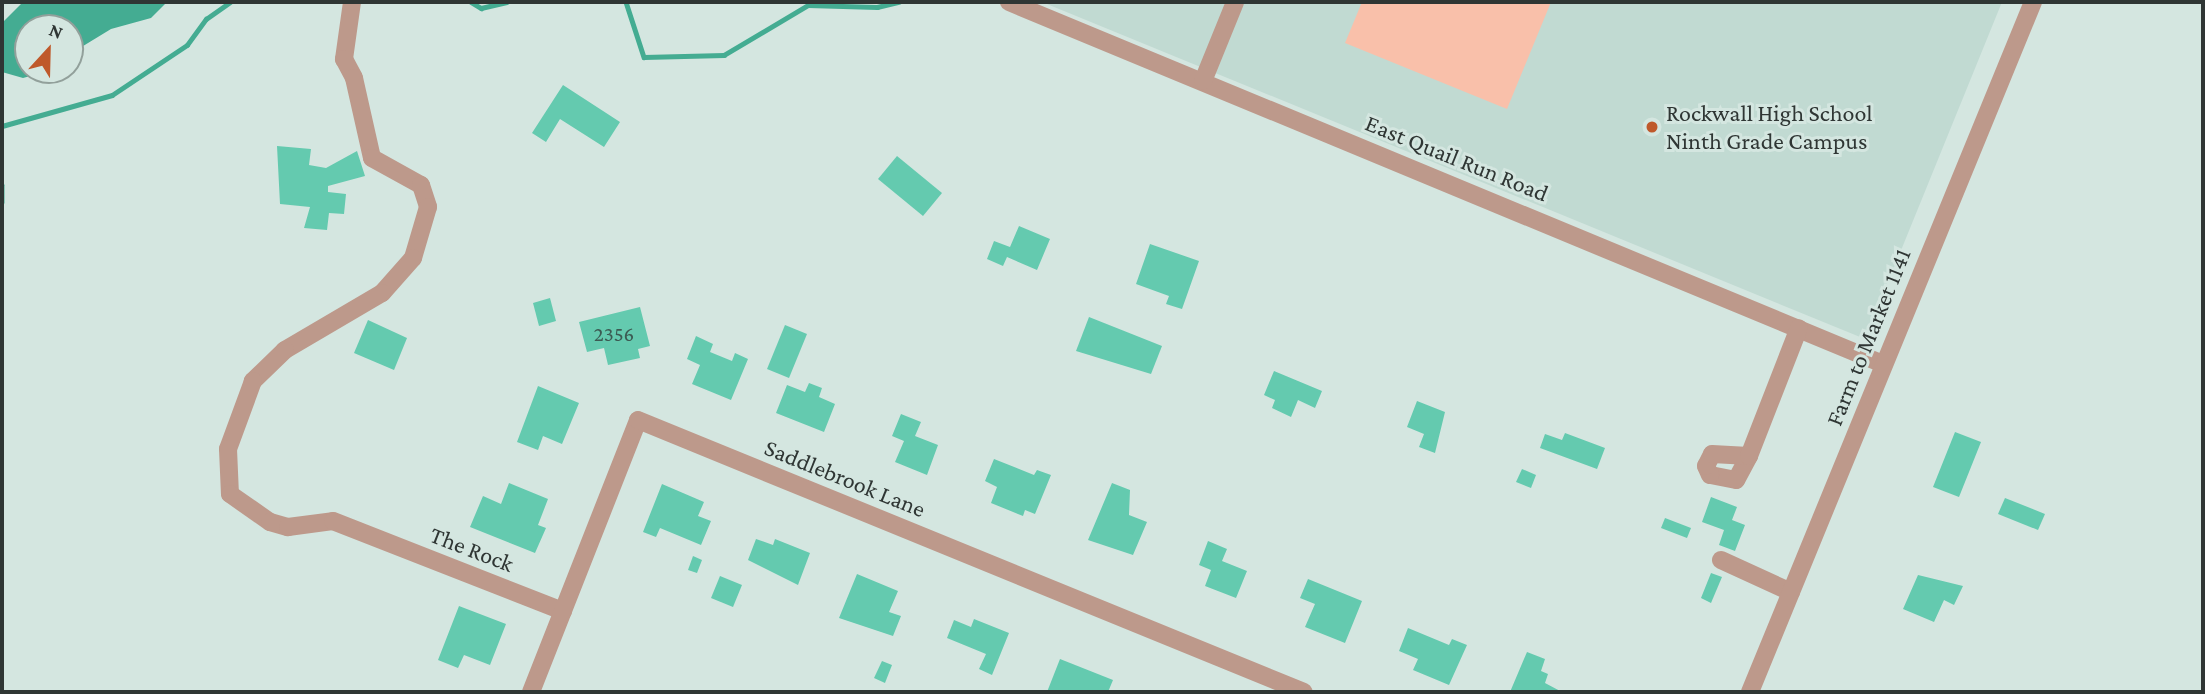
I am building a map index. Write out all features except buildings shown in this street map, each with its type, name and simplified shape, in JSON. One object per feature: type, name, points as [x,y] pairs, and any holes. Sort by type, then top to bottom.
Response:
[{"type":"street","name":"The Rock","points":[[352,2],[344,59],[354,78],[372,158],[421,185],[428,207],[405,270],[382,293],[285,350],[253,381],[228,449],[226,477],[230,494],[270,522],[288,527],[333,521],[563,611]]},
{"type":"street","name":"East Quail Run Road","points":[[1009,2],[1883,364]]},
{"type":"street","points":[[1203,81],[1235,2]]},
{"type":"street","name":"Farm to Market 1141","points":[[1750,692],[2033,2]]},
{"type":"street","points":[[1749,456],[1799,328]]},
{"type":"street","name":"Saddlebrook Lane","points":[[531,692],[638,420],[1304,692]]},
{"type":"street","points":[[1721,559],[1791,592]]},
{"type":"shaded area","points":[[23,2],[167,2],[151,18],[111,29],[84,45],[84,14],[14,14],[14,75],[2,72],[2,23]]},
{"type":"shaded area","name":"Rockwall High School Ninth Grade Campus","points":[[1042,2],[2002,2],[1865,339]]},
{"type":"shaded area","points":[[1362,2],[1551,2],[1507,109],[1345,43]]},
{"type":"waterway","points":[[2,126],[112,95],[187,45],[206,19],[230,2]]},
{"type":"waterway","points":[[471,2],[481,8],[506,2]]},
{"type":"waterway","points":[[550,2],[569,2]]},
{"type":"waterway","points":[[626,2],[644,57],[724,55],[808,5],[877,7],[898,2]]},
{"type":"waterway","points":[[2,185],[2,202]]},
{"type":"place","name":"Rockwall High School Ninth Grade Campus","points":[[1652,127]]}]
